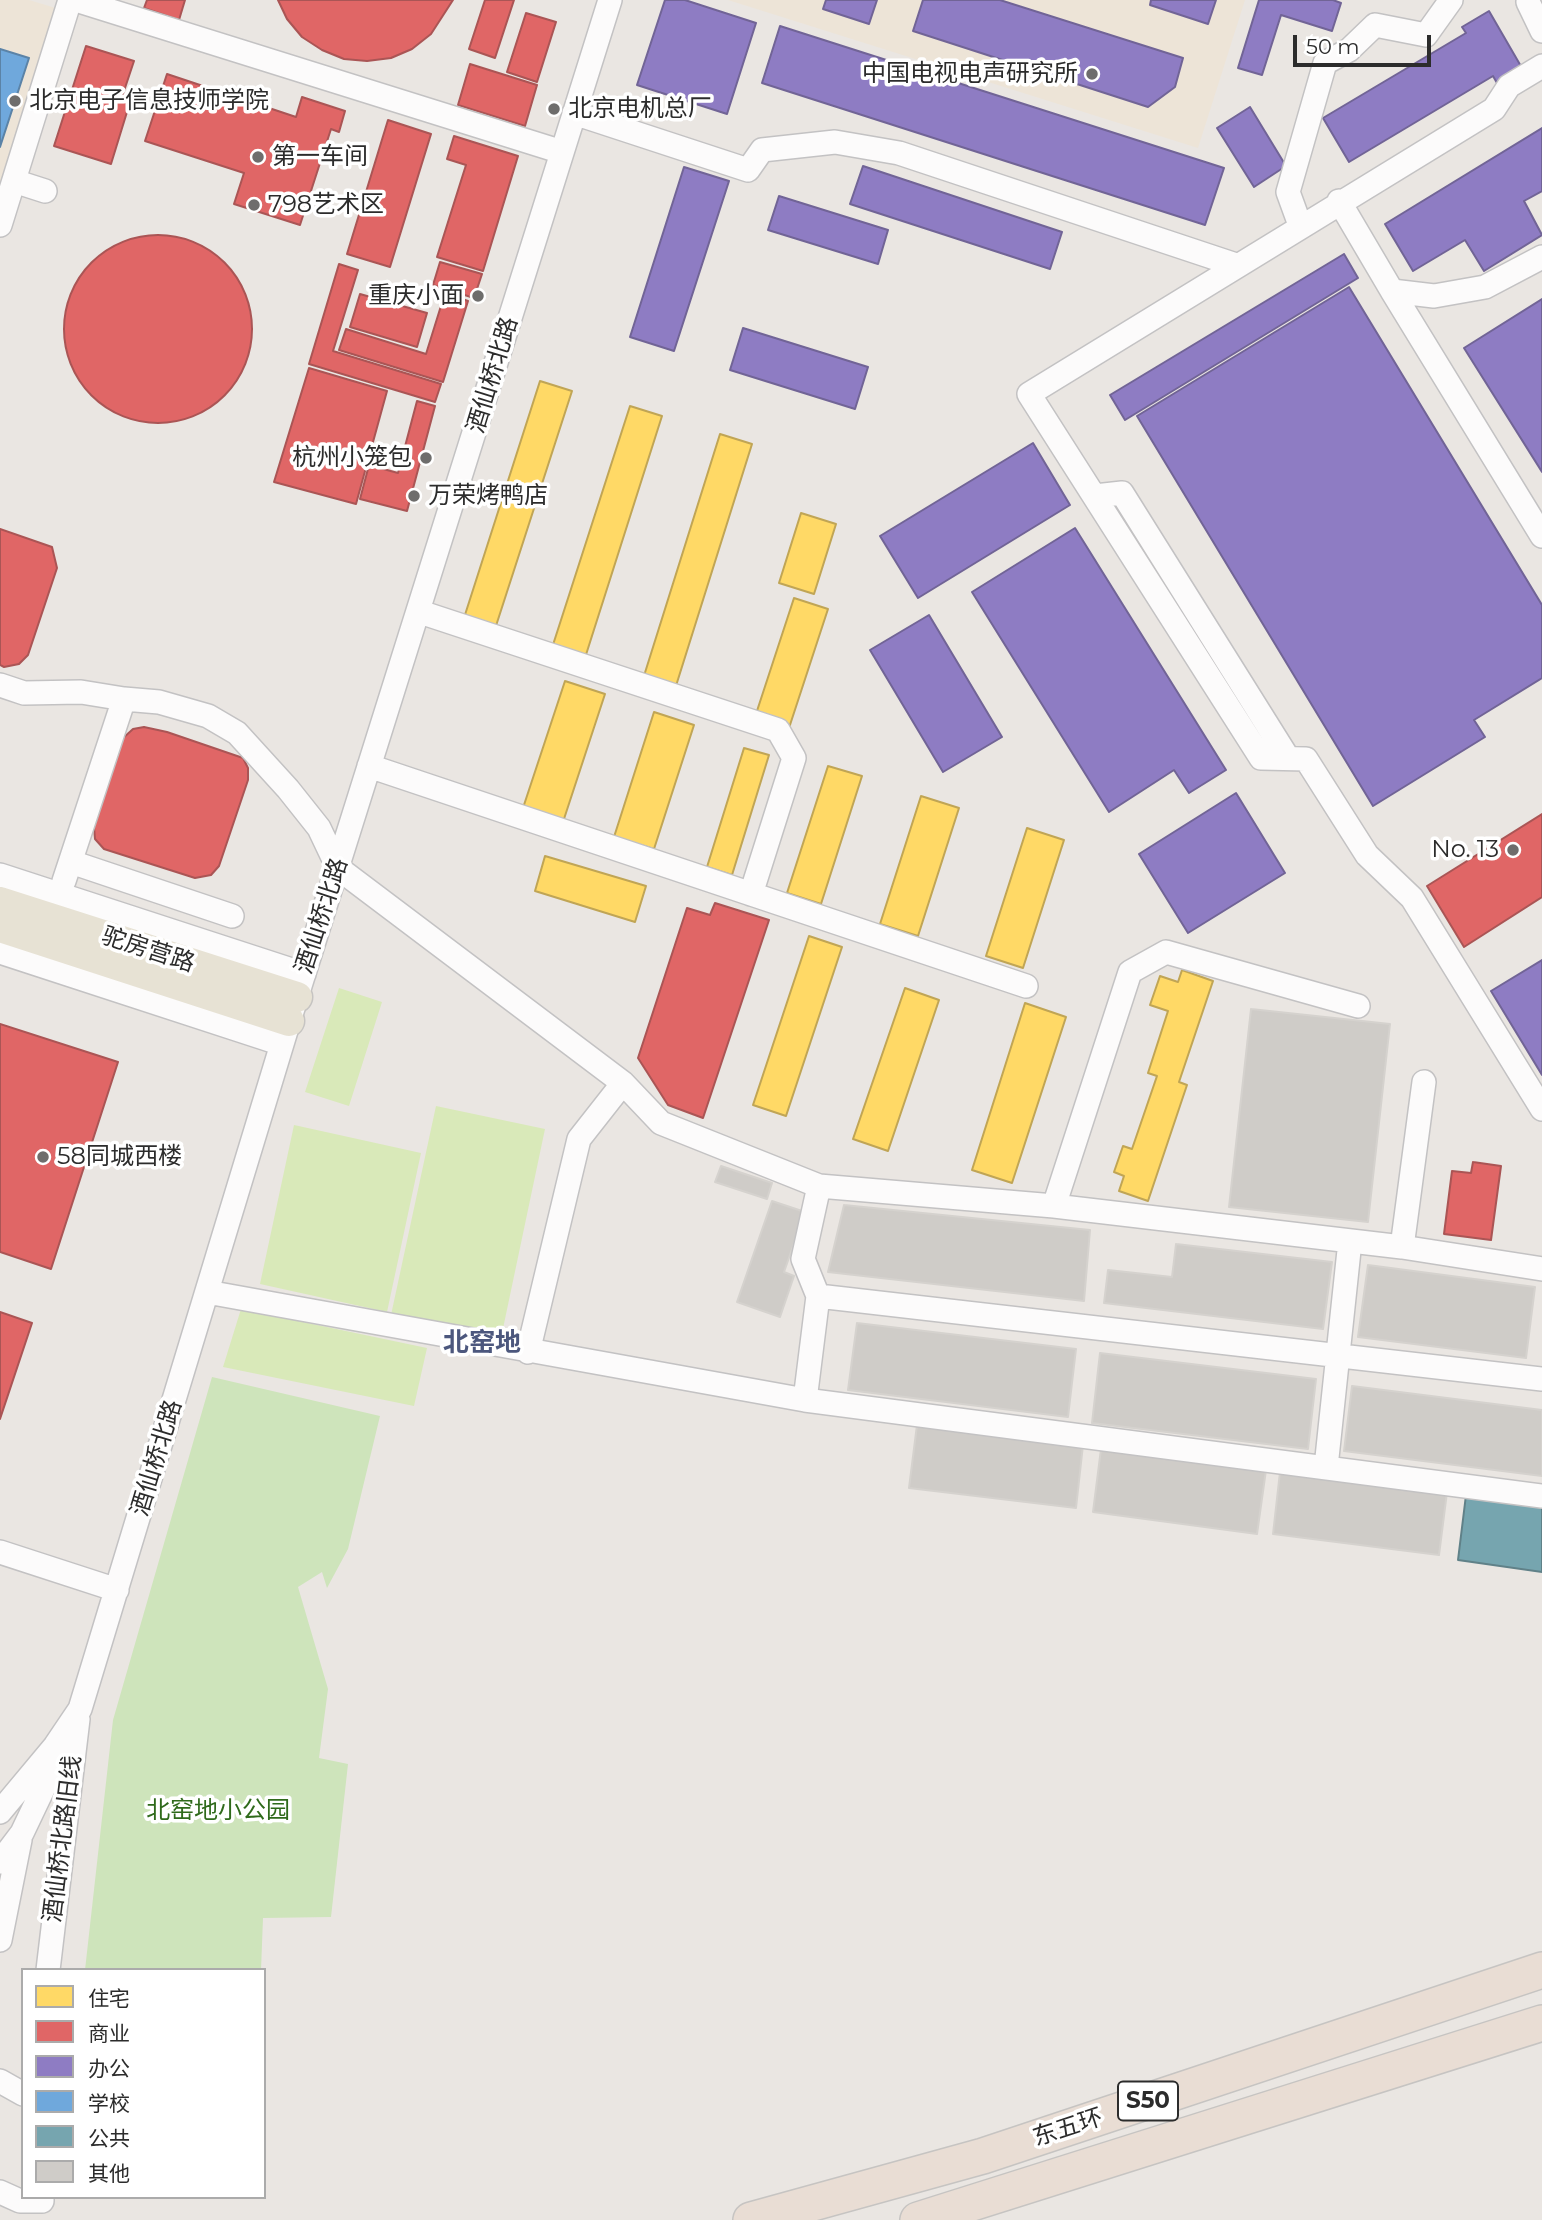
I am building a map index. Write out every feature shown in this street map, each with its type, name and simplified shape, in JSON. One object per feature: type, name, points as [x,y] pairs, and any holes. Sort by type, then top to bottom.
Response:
[{"type":"highway","name":"东五环","points":[[751,2220],[983,2156],[1542,1970]]},
{"type":"highway","name":"东五环","points":[[918,2220],[1542,2023]]},
{"type":"highway","points":[[1451,2052],[1502,2048],[1542,2037]]},
{"type":"main road","name":"驼房营路","points":[[0,902],[293,1009]]},
{"type":"main road","name":"驼房营路","points":[[0,927],[293,1009]]},
{"type":"street","points":[[0,225],[70,0]]},
{"type":"street","points":[[76,0],[562,152]]},
{"type":"street","name":"酒仙桥北路","points":[[0,1812],[55,1746],[80,1709],[293,1009],[420,612],[610,0]]},
{"type":"street","points":[[1300,225],[1287,192],[1325,62],[1349,50],[1375,24],[1426,35],[1451,0]]},
{"type":"street","points":[[1528,2],[1542,31]]},
{"type":"street","points":[[1542,66],[1509,86],[1494,109],[1339,201],[1029,394],[1261,758],[1306,759],[1367,855],[1412,898],[1542,1108]]},
{"type":"street","points":[[574,113],[748,170],[762,150],[835,142],[899,153],[1236,265]]},
{"type":"street","points":[[14,181],[45,191]]},
{"type":"street","points":[[1339,201],[1542,536]]},
{"type":"street","points":[[1392,291],[1434,296],[1485,287],[1542,257]]},
{"type":"street","points":[[420,612],[778,730],[794,758],[751,894]]},
{"type":"street","points":[[0,685],[23,693],[81,692],[159,702],[208,716],[237,733],[319,828],[338,868],[623,1083],[661,1123],[819,1186],[1054,1206],[1402,1247],[1542,1269]]},
{"type":"street","points":[[124,699],[67,871],[232,916]]},
{"type":"street","points":[[369,766],[1026,986]]},
{"type":"street","points":[[0,875],[293,1009]]},
{"type":"street","points":[[0,951],[293,1009]]},
{"type":"street","points":[[1054,1206],[1130,972],[1166,952],[1358,1006]]},
{"type":"street","points":[[1402,1247],[1424,1082]]},
{"type":"street","points":[[527,1352],[579,1139],[623,1083]]},
{"type":"street","points":[[805,1400],[818,1297],[803,1259],[819,1186]]},
{"type":"street","points":[[1326,1468],[1350,1241]]},
{"type":"street","points":[[207,1292],[527,1352],[805,1400],[1542,1496]]},
{"type":"street","points":[[818,1297],[1542,1379]]},
{"type":"street","points":[[0,1552],[117,1590]]},
{"type":"street","points":[[0,1862],[22,1833],[51,1776],[80,1709]]},
{"type":"street","name":"酒仙桥北路旧线","points":[[48,1968],[80,1709]]},
{"type":"street","points":[[0,1940],[22,1833]]},
{"type":"street","points":[[0,2081],[21,2093]]},
{"type":"street","points":[[0,2192],[20,2201],[42,2199]]},
{"type":"shaded area","name":"北京电子信息技师学院","points":[[0,0],[29,0],[59,9],[0,193]]},
{"type":"shaded area","name":"中国电视电声研究所","points":[[728,0],[1245,0],[1198,148]]},
{"type":"green space","points":[[339,988],[382,1002],[349,1106],[305,1092]]},
{"type":"green space","points":[[436,1106],[545,1129],[501,1338],[391,1315]]},
{"type":"green space","points":[[294,1125],[421,1153],[387,1312],[260,1284]]},
{"type":"green space","points":[[241,1309],[427,1348],[414,1406],[223,1367]]},
{"type":"green space","name":"北窑地小公园","points":[[212,1377],[380,1416],[348,1549],[327,1588],[322,1572],[298,1587],[328,1689],[319,1758],[348,1764],[331,1917],[263,1918],[261,1968],[85,1968],[113,1720]]},
{"type":"building: 住宅","points":[[540,381],[572,391],[494,632],[463,621]]},
{"type":"building: 住宅","points":[[630,406],[662,416],[584,661],[551,651]]},
{"type":"building: 住宅","points":[[720,434],[752,444],[675,689],[643,679]]},
{"type":"building: 住宅","points":[[801,513],[836,524],[814,594],[779,583]]},
{"type":"building: 住宅","points":[[794,598],[828,609],[789,728],[755,717]]},
{"type":"building: 住宅","points":[[565,681],[605,694],[562,825],[522,811]]},
{"type":"building: 住宅","points":[[654,712],[694,725],[654,849],[614,837]]},
{"type":"building: 住宅","points":[[744,748],[769,755],[732,875],[707,867]]},
{"type":"building: 住宅","points":[[828,766],[862,776],[821,904],[787,893]]},
{"type":"building: 住宅","points":[[921,796],[959,808],[918,936],[880,924]]},
{"type":"building: 住宅","points":[[1027,828],[1064,840],[1023,968],[986,956]]},
{"type":"building: 住宅","points":[[545,856],[646,886],[635,922],[535,891]]},
{"type":"building: 住宅","points":[[809,936],[842,947],[786,1116],[753,1105]]},
{"type":"building: 住宅","points":[[1182,970],[1213,981],[1179,1082],[1187,1085],[1148,1201],[1119,1191],[1124,1176],[1114,1172],[1123,1146],[1132,1149],[1157,1076],[1148,1073],[1168,1011],[1150,1005],[1160,976],[1178,982]]},
{"type":"building: 住宅","points":[[905,988],[939,1000],[888,1151],[853,1139]]},
{"type":"building: 住宅","points":[[1025,1003],[1066,1017],[1012,1183],[972,1170]]},
{"type":"building: 商业","points":[[147,0],[185,0],[179,20],[144,8]]},
{"type":"building: 商业","points":[[278,0],[453,0],[431,34],[412,49],[391,58],[367,61],[344,59],[322,50],[302,37],[287,19]]},
{"type":"building: 商业","points":[[485,0],[514,0],[495,58],[469,49]]},
{"type":"building: 商业","points":[[526,13],[556,22],[537,82],[507,72]]},
{"type":"building: 商业","points":[[86,46],[134,61],[122,97],[131,99],[111,164],[54,146]]},
{"type":"building: 商业","points":[[470,64],[537,85],[525,126],[458,105]]},
{"type":"building: 商业","name":"第一车间","points":[[167,74],[296,117],[302,97],[345,111],[339,132],[331,129],[300,225],[234,204],[244,173],[145,141]]},
{"type":"building: 商业","points":[[388,120],[431,134],[390,267],[347,254]]},
{"type":"building: 商业","points":[[454,136],[518,156],[483,271],[437,257],[466,165],[447,159]]},
{"type":"building: 商业","points":[[158,235],[194,242],[224,263],[245,293],[252,329],[245,365],[224,395],[194,416],[158,423],[122,416],[92,395],[71,365],[64,329],[71,293],[92,263],[122,242]]},
{"type":"building: 商业","points":[[440,262],[482,274],[474,298],[433,285]]},
{"type":"building: 商业","points":[[339,264],[358,270],[333,351],[441,384],[435,402],[309,364]]},
{"type":"building: 商业","points":[[445,293],[468,301],[443,382],[339,350],[346,329],[426,354]]},
{"type":"building: 商业","points":[[360,294],[427,313],[417,347],[350,327]]},
{"type":"building: 商业","points":[[309,368],[387,391],[356,504],[274,482]]},
{"type":"building: 商业","points":[[417,401],[435,406],[407,511],[360,499],[369,465],[398,473]]},
{"type":"building: 商业","points":[[0,529],[52,547],[57,568],[28,655],[19,664],[4,667],[0,665]]},
{"type":"building: 商业","points":[[144,727],[167,732],[243,758],[248,768],[248,780],[219,866],[211,875],[195,878],[104,849],[95,839],[94,827],[122,739],[133,729]]},
{"type":"building: 商业","name":"No. 13","points":[[1542,814],[1542,897],[1464,947],[1427,886]]},
{"type":"building: 商业","points":[[715,903],[769,920],[703,1118],[668,1105],[638,1058],[687,908],[710,915]]},
{"type":"building: 商业","name":"58同城西楼","points":[[0,1024],[118,1062],[51,1269],[0,1252]]},
{"type":"building: 商业","points":[[1473,1162],[1501,1166],[1491,1240],[1444,1234],[1452,1171],[1471,1173]]},
{"type":"building: 商业","points":[[0,1312],[32,1323],[0,1419]]},
{"type":"building: 办公","points":[[665,0],[685,0],[756,23],[727,114],[637,85]]},
{"type":"building: 办公","points":[[826,0],[877,0],[869,24],[823,9]]},
{"type":"building: 办公","points":[[923,0],[1000,0],[1183,58],[1175,87],[1148,107],[913,31]]},
{"type":"building: 办公","points":[[1151,0],[1216,0],[1208,24],[1150,5]]},
{"type":"building: 办公","points":[[1259,0],[1333,0],[1341,3],[1332,31],[1281,15],[1262,75],[1238,68]]},
{"type":"building: 办公","points":[[1489,11],[1522,68],[1497,83],[1493,76],[1349,162],[1323,118],[1466,33],[1462,27]]},
{"type":"building: 办公","points":[[780,26],[1224,168],[1205,225],[762,83]]},
{"type":"building: 办公","points":[[1250,107],[1286,166],[1254,187],[1217,128]]},
{"type":"building: 办公","points":[[1542,128],[1542,191],[1524,201],[1542,235],[1484,271],[1465,240],[1413,271],[1385,224]]},
{"type":"building: 办公","points":[[863,166],[1062,232],[1050,269],[850,204]]},
{"type":"building: 办公","points":[[684,167],[729,181],[674,351],[630,337]]},
{"type":"building: 办公","points":[[779,196],[888,230],[878,264],[768,230]]},
{"type":"building: 办公","points":[[1344,254],[1358,278],[1125,420],[1110,395]]},
{"type":"building: 办公","points":[[1349,287],[1542,605],[1542,678],[1474,720],[1485,737],[1373,806],[1137,416]]},
{"type":"building: 办公","points":[[1542,299],[1542,472],[1464,348]]},
{"type":"building: 办公","points":[[743,328],[868,367],[855,409],[730,370]]},
{"type":"building: 办公","points":[[1033,443],[1070,505],[918,598],[880,536]]},
{"type":"building: 办公","points":[[1075,528],[1226,770],[1189,793],[1174,770],[1109,812],[972,592]]},
{"type":"building: 办公","points":[[929,615],[1002,737],[943,772],[870,650]]},
{"type":"building: 办公","points":[[1236,793],[1285,873],[1188,933],[1139,854]]},
{"type":"building: 办公","points":[[1542,960],[1542,1075],[1491,991]]},
{"type":"building: 学校","points":[[0,49],[29,58],[0,147]]},
{"type":"building: 公共","points":[[1466,1495],[1542,1505],[1542,1572],[1458,1560]]},
{"type":"building: 其他","points":[[1251,1009],[1390,1024],[1368,1222],[1229,1207]]},
{"type":"building: 其他","points":[[721,1166],[772,1183],[767,1199],[715,1182]]},
{"type":"building: 其他","points":[[772,1201],[805,1212],[784,1272],[794,1276],[780,1317],[737,1302]]},
{"type":"building: 其他","points":[[844,1205],[1090,1230],[1084,1301],[828,1272]]},
{"type":"building: 其他","points":[[1176,1244],[1332,1262],[1323,1329],[1104,1303],[1108,1270],[1172,1277]]},
{"type":"building: 其他","points":[[1368,1265],[1535,1287],[1526,1358],[1358,1337]]},
{"type":"building: 其他","points":[[857,1323],[1076,1349],[1068,1417],[848,1390]]},
{"type":"building: 其他","points":[[1100,1353],[1316,1379],[1308,1449],[1092,1423]]},
{"type":"building: 其他","points":[[1352,1386],[1542,1410],[1542,1476],[1344,1451]]},
{"type":"building: 其他","points":[[917,1425],[1083,1445],[1076,1508],[909,1488]]},
{"type":"building: 其他","points":[[1101,1449],[1266,1470],[1257,1534],[1093,1512]]},
{"type":"building: 其他","points":[[1280,1472],[1447,1492],[1439,1555],[1273,1534]]},
{"type":"place","name":"中国电视电声研究所","points":[[1092,74]]},
{"type":"place","name":"北京电子信息技师学院","points":[[15,101]]},
{"type":"place","name":"北京电机总厂","points":[[554,109]]},
{"type":"place","name":"第一车间","points":[[258,157]]},
{"type":"place","name":"798艺术区","points":[[254,205]]},
{"type":"place","name":"重庆小面","points":[[478,296]]},
{"type":"place","name":"杭州小笼包","points":[[426,458]]},
{"type":"place","name":"万荣烤鸭店","points":[[414,496]]},
{"type":"place","name":"No. 13","points":[[1513,850]]},
{"type":"place","name":"58同城西楼","points":[[43,1157]]},
{"type":"district","name":"北窑地","points":[[482,1343]]}]
